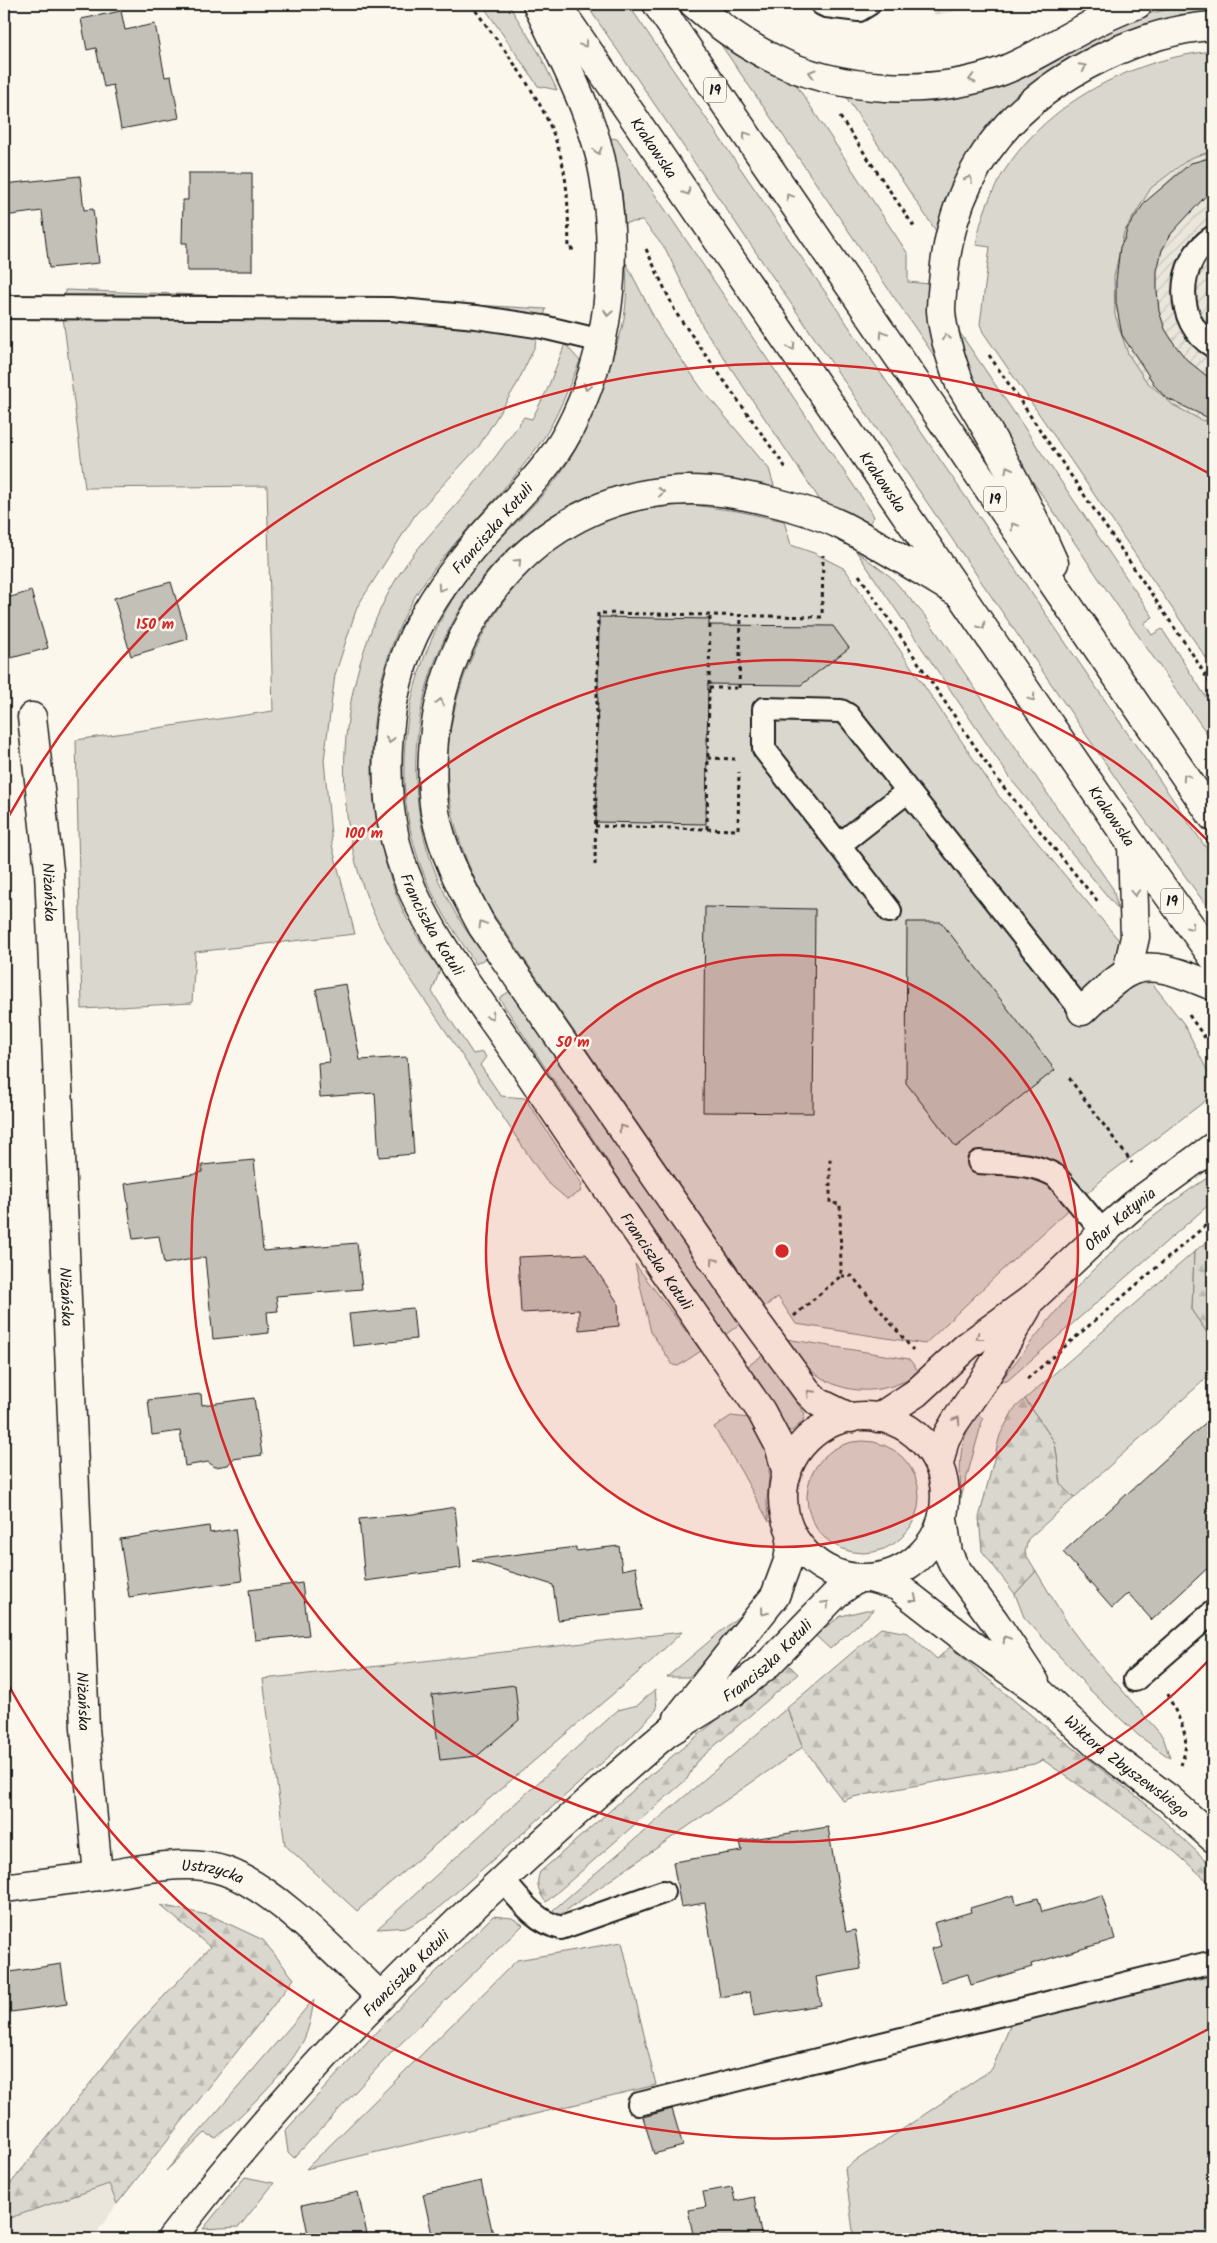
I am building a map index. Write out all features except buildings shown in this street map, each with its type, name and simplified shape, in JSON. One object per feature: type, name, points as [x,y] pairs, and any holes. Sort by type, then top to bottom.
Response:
[{"type":"street","name":"Franciszka Kotuli","points":[[537,4],[590,123],[604,171],[609,208],[612,264],[609,307],[602,341],[567,434],[539,473],[457,565],[431,604],[412,638],[399,678],[391,720],[388,757],[390,800],[396,841],[409,881],[427,918],[618,1206],[761,1411],[779,1445],[787,1474]]},
{"type":"street","name":"Krakowska","points":[[556,4],[1132,845],[1213,957]]},
{"type":"street","name":"19","points":[[656,4],[1213,817]]},
{"type":"street","points":[[694,4],[751,47],[792,67],[843,82],[904,88],[959,82],[990,75],[1019,64],[1102,19],[1138,4]]},
{"type":"street","points":[[1081,624],[1036,521],[983,422],[960,384],[948,352],[942,311],[947,251],[953,220],[977,165],[1009,124],[1027,106],[1060,81],[1082,67],[1146,40],[1190,28],[1213,26]]},
{"type":"street","points":[[851,1418],[818,1402],[807,1391],[752,1316],[482,926],[457,881],[443,843],[435,810],[432,774],[434,734],[450,665],[470,625],[496,587],[526,554],[572,520],[624,499],[658,492],[691,490],[721,492],[800,511],[841,525],[960,594]]},
{"type":"street","name":"Niżańska","points":[[32,717],[49,870],[85,1728],[98,1876]]},
{"type":"street","points":[[1082,1010],[1130,960],[1136,916],[1132,845]]},
{"type":"street","points":[[1130,960],[1213,986]]},
{"type":"street","points":[[472,988],[508,964]]},
{"type":"street","name":"Ofiar Katynia","points":[[878,1418],[916,1393],[967,1346],[1032,1298],[1136,1204],[1213,1147]]},
{"type":"street","name":"Ofiar Katynia","points":[[938,1464],[945,1439],[997,1359],[1032,1298]]},
{"type":"street","points":[[851,1418],[878,1418],[890,1421],[913,1433],[932,1452],[944,1480],[946,1500],[943,1519],[933,1541],[915,1560],[893,1574],[864,1578],[822,1566],[804,1552],[792,1534],[784,1512],[784,1488],[792,1461],[808,1439],[835,1422],[851,1418]]},
{"type":"street","name":"Wiktora Zbyszewskiego","points":[[943,1519],[948,1553],[954,1566],[995,1622],[1042,1694]]},
{"type":"street","name":"Franciszka Kotuli","points":[[667,1733],[776,1596],[788,1561],[792,1534]]},
{"type":"street","name":"Franciszka Kotuli","points":[[171,2239],[285,2100],[380,1996],[502,1879],[667,1733],[733,1692],[766,1666],[836,1594],[864,1578]]},
{"type":"street","name":"Wiktora Zbyszewskiego","points":[[864,1578],[898,1586],[978,1649],[1042,1694],[1100,1746],[1168,1798],[1213,1838]]},
{"type":"street","name":"Ustrzycka","points":[[4,1888],[165,1866],[200,1866],[225,1871],[253,1885],[302,1921],[380,1996]]},
{"type":"lane","points":[[822,4],[859,10],[869,4]]},
{"type":"lane","points":[[1213,237],[1202,244],[1190,261],[1183,292],[1188,318],[1203,340],[1213,346]]},
{"type":"lane","points":[[4,307],[390,310],[476,317],[543,326],[602,341]]},
{"type":"lane","points":[[890,911],[764,749],[764,709],[845,712],[1082,1010]]},
{"type":"lane","points":[[839,846],[908,791]]},
{"type":"lane","points":[[979,1162],[1023,1165],[1046,1170],[1056,1176],[1103,1232]]},
{"type":"lane","points":[[1136,1680],[1213,1612]]},
{"type":"lane","points":[[502,1879],[537,1918],[548,1925],[561,1928],[663,1892]]},
{"type":"lane","points":[[639,2104],[1213,1962]]},
{"type":"path","points":[[471,4],[530,89],[552,129],[561,156],[567,204],[569,249]]},
{"type":"path","points":[[820,75],[823,94],[918,231]]},
{"type":"path","points":[[595,864],[598,613],[822,617],[823,546],[816,542],[804,526],[786,469],[676,313],[645,246]]},
{"type":"path","points":[[986,352],[1193,655],[1213,688]]},
{"type":"path","points":[[855,569],[997,779],[1064,858],[1130,960]]},
{"type":"path","points":[[595,826],[707,829],[710,615]]},
{"type":"path","points":[[709,688],[740,688]]},
{"type":"path","points":[[708,758],[739,759]]},
{"type":"path","points":[[1188,1015],[1213,1049]]},
{"type":"path","points":[[1068,1078],[1136,1167]]},
{"type":"path","points":[[830,1157],[830,1203],[840,1204],[841,1276]]},
{"type":"path","points":[[1022,1384],[1213,1219]]},
{"type":"path","points":[[792,1317],[841,1276],[852,1276],[915,1352]]},
{"type":"path","points":[[1167,1691],[1174,1710],[1186,1731],[1185,1752],[1178,1773]]},
{"type":"shaded area","points":[[906,4],[981,4],[938,15]]},
{"type":"shaded area","points":[[1213,151],[1213,422],[1201,420],[1173,405],[1146,381],[1128,354],[1115,315],[1114,277],[1124,232],[1151,188],[1191,158]]},
{"type":"shaded area","points":[[109,2184],[117,2204],[92,2239],[4,2239],[4,2220]]},
{"type":"green space","points":[[482,4],[508,4],[539,53],[557,90],[538,86]]},
{"type":"green space","points":[[586,4],[628,4],[1213,858],[1213,915],[1130,799]]},
{"type":"green space","points":[[1194,4],[1213,4],[1213,14],[1164,19],[1122,32],[1061,63],[1025,91],[1009,106],[938,234],[844,94],[875,100],[911,101],[1070,49],[1142,15]]},
{"type":"green space","points":[[720,39],[793,80],[908,254],[908,282],[930,284],[937,355],[935,357],[719,42]]},
{"type":"green space","points":[[1213,51],[1213,151],[1190,158],[1151,188],[1124,232],[1114,277],[1115,315],[1128,354],[1146,381],[1173,405],[1201,420],[1213,422],[1213,668],[983,332],[980,324],[990,247],[976,245],[987,205],[1006,169],[1031,137],[1062,110],[1096,87],[1134,70],[1173,58]]},
{"type":"green space","points":[[612,138],[617,139],[871,511],[874,517],[869,523],[822,503],[703,327],[666,250],[643,221],[625,223],[622,193],[610,140]]},
{"type":"green space","points":[[626,263],[660,329],[702,389],[769,469],[775,489],[721,478],[680,476],[666,477],[604,491],[548,518],[502,556],[464,604],[436,658],[420,717],[416,779],[425,841],[435,872],[458,917],[486,958],[476,964],[434,896],[423,872],[411,834],[405,795],[404,756],[408,716],[417,678],[431,641],[449,605],[480,561],[539,499],[559,475],[586,429],[622,329],[627,284]]},
{"type":"green space","points":[[65,290],[546,309],[534,348],[517,384],[479,446],[415,515],[357,607],[335,675],[324,760],[332,845],[355,934],[195,952],[192,1003],[82,1009],[76,740],[273,711],[267,486],[85,488],[63,317]]},
{"type":"green space","points":[[958,330],[1153,617],[1144,623],[1152,635],[1162,629],[1213,708],[1213,742],[1010,450],[983,405],[972,381]]},
{"type":"green space","points":[[565,344],[580,361],[553,423],[513,478],[425,581],[404,617],[388,657],[378,698],[373,740],[372,783],[377,825],[387,867],[401,906],[414,931],[440,970],[432,992],[473,1054],[483,1052],[486,1057],[480,1065],[501,1096],[525,1098],[582,1184],[580,1192],[567,1199],[546,1181],[413,983],[387,941],[373,912],[359,873],[349,832],[345,791],[345,749],[350,707],[359,666],[372,627],[390,590],[406,564],[474,485],[524,417],[532,419],[547,390]]},
{"type":"green space","points":[[693,505],[737,511],[784,521],[791,545],[814,553],[845,569],[998,795],[1117,938],[1184,1024],[1213,1082],[1213,1095],[1105,1177],[1001,1271],[925,1344],[796,1324],[778,1297],[764,1307],[491,911],[472,872],[453,816],[447,765],[451,727],[460,690],[474,653],[492,619],[515,588],[541,560],[570,538],[599,523],[645,509]]},
{"type":"green space","points":[[856,551],[891,577],[926,617],[1113,889],[1118,909],[1013,782]]},
{"type":"green space","points":[[510,991],[741,1323],[724,1336],[499,998]]},
{"type":"green space","points":[[1213,1174],[1213,1201],[1007,1381],[1000,1382],[1043,1327],[1103,1260],[1148,1221]]},
{"type":"green space","points":[[1213,1236],[1213,1341],[1192,1311],[1194,1252]]},
{"type":"green space","points":[[1194,1252],[1192,1311],[1213,1341],[1213,1372],[1074,1498],[1061,1485],[1055,1443],[1025,1399]]},
{"type":"green space","points":[[635,1264],[701,1351],[678,1366],[673,1365],[651,1332]]},
{"type":"green space","points":[[786,1339],[909,1359],[920,1373],[889,1387],[874,1390],[844,1387],[829,1382],[815,1374],[802,1362]]},
{"type":"green space","points":[[763,1355],[805,1414],[803,1421],[792,1431],[786,1430],[745,1368]]},
{"type":"green space","points":[[1025,1399],[1055,1443],[1061,1485],[1074,1498],[1028,1539],[1025,1553],[1036,1571],[1015,1594],[982,1551],[979,1518],[1000,1435],[1014,1409]]},
{"type":"green space","points":[[976,1414],[983,1418],[961,1498],[961,1455],[966,1435]]},
{"type":"green space","points":[[731,1416],[749,1418],[765,1447],[769,1466],[767,1507],[769,1522],[714,1427]]},
{"type":"green space","points":[[863,1441],[874,1442],[884,1446],[902,1458],[914,1476],[918,1486],[918,1508],[914,1518],[902,1536],[884,1548],[874,1552],[863,1553],[852,1552],[842,1548],[824,1536],[812,1518],[808,1508],[807,1497],[808,1486],[812,1476],[824,1458],[842,1446],[852,1442]]},
{"type":"green space","points":[[1036,1571],[1071,1629],[1087,1650],[1163,1737],[1170,1758],[1139,1736],[1091,1691],[1024,1617],[1015,1594]]},
{"type":"green space","points":[[874,1610],[830,1649],[815,1635],[841,1616]]},
{"type":"green space","points":[[739,1616],[742,1617],[715,1650],[689,1677],[667,1677]]},
{"type":"green space","points":[[881,1628],[908,1633],[937,1659],[950,1647],[1036,1719],[1146,1804],[1213,1867],[1213,1886],[1175,1852],[1043,1760],[1034,1764],[853,1797],[843,1801],[803,1747],[787,1708]]},
{"type":"green space","points":[[682,1632],[647,1665],[357,1911],[285,1845],[263,1679]]},
{"type":"green space","points":[[787,1663],[798,1674],[696,1762],[687,1779],[546,1902],[538,1888],[540,1872],[670,1758]]},
{"type":"green space","points":[[655,1689],[657,1709],[630,1738],[434,1912],[408,1927],[377,1929],[618,1710],[638,1705]]},
{"type":"green space","points":[[787,1708],[803,1747],[558,1916],[553,1910]]},
{"type":"green space","points":[[160,1905],[212,1916],[263,1940],[294,1979],[117,2204],[109,2184],[4,2220],[4,2192],[134,2028],[210,1947]]},
{"type":"green space","points":[[493,1916],[512,1918],[523,1925],[392,2052],[294,2158],[288,2152],[285,2131],[391,2016]]},
{"type":"green space","points":[[622,1942],[656,2085],[306,2169],[517,1960]]},
{"type":"green space","points":[[1213,1976],[1213,2239],[854,2239],[845,2168],[992,2069],[1013,2019]]},
{"type":"green space","points":[[314,1999],[310,2023],[305,2037],[299,2049],[278,2077],[216,2138],[205,2133],[166,2171]]},
{"type":"green space","points":[[245,2177],[274,2183],[239,2227],[203,2229]]}]
